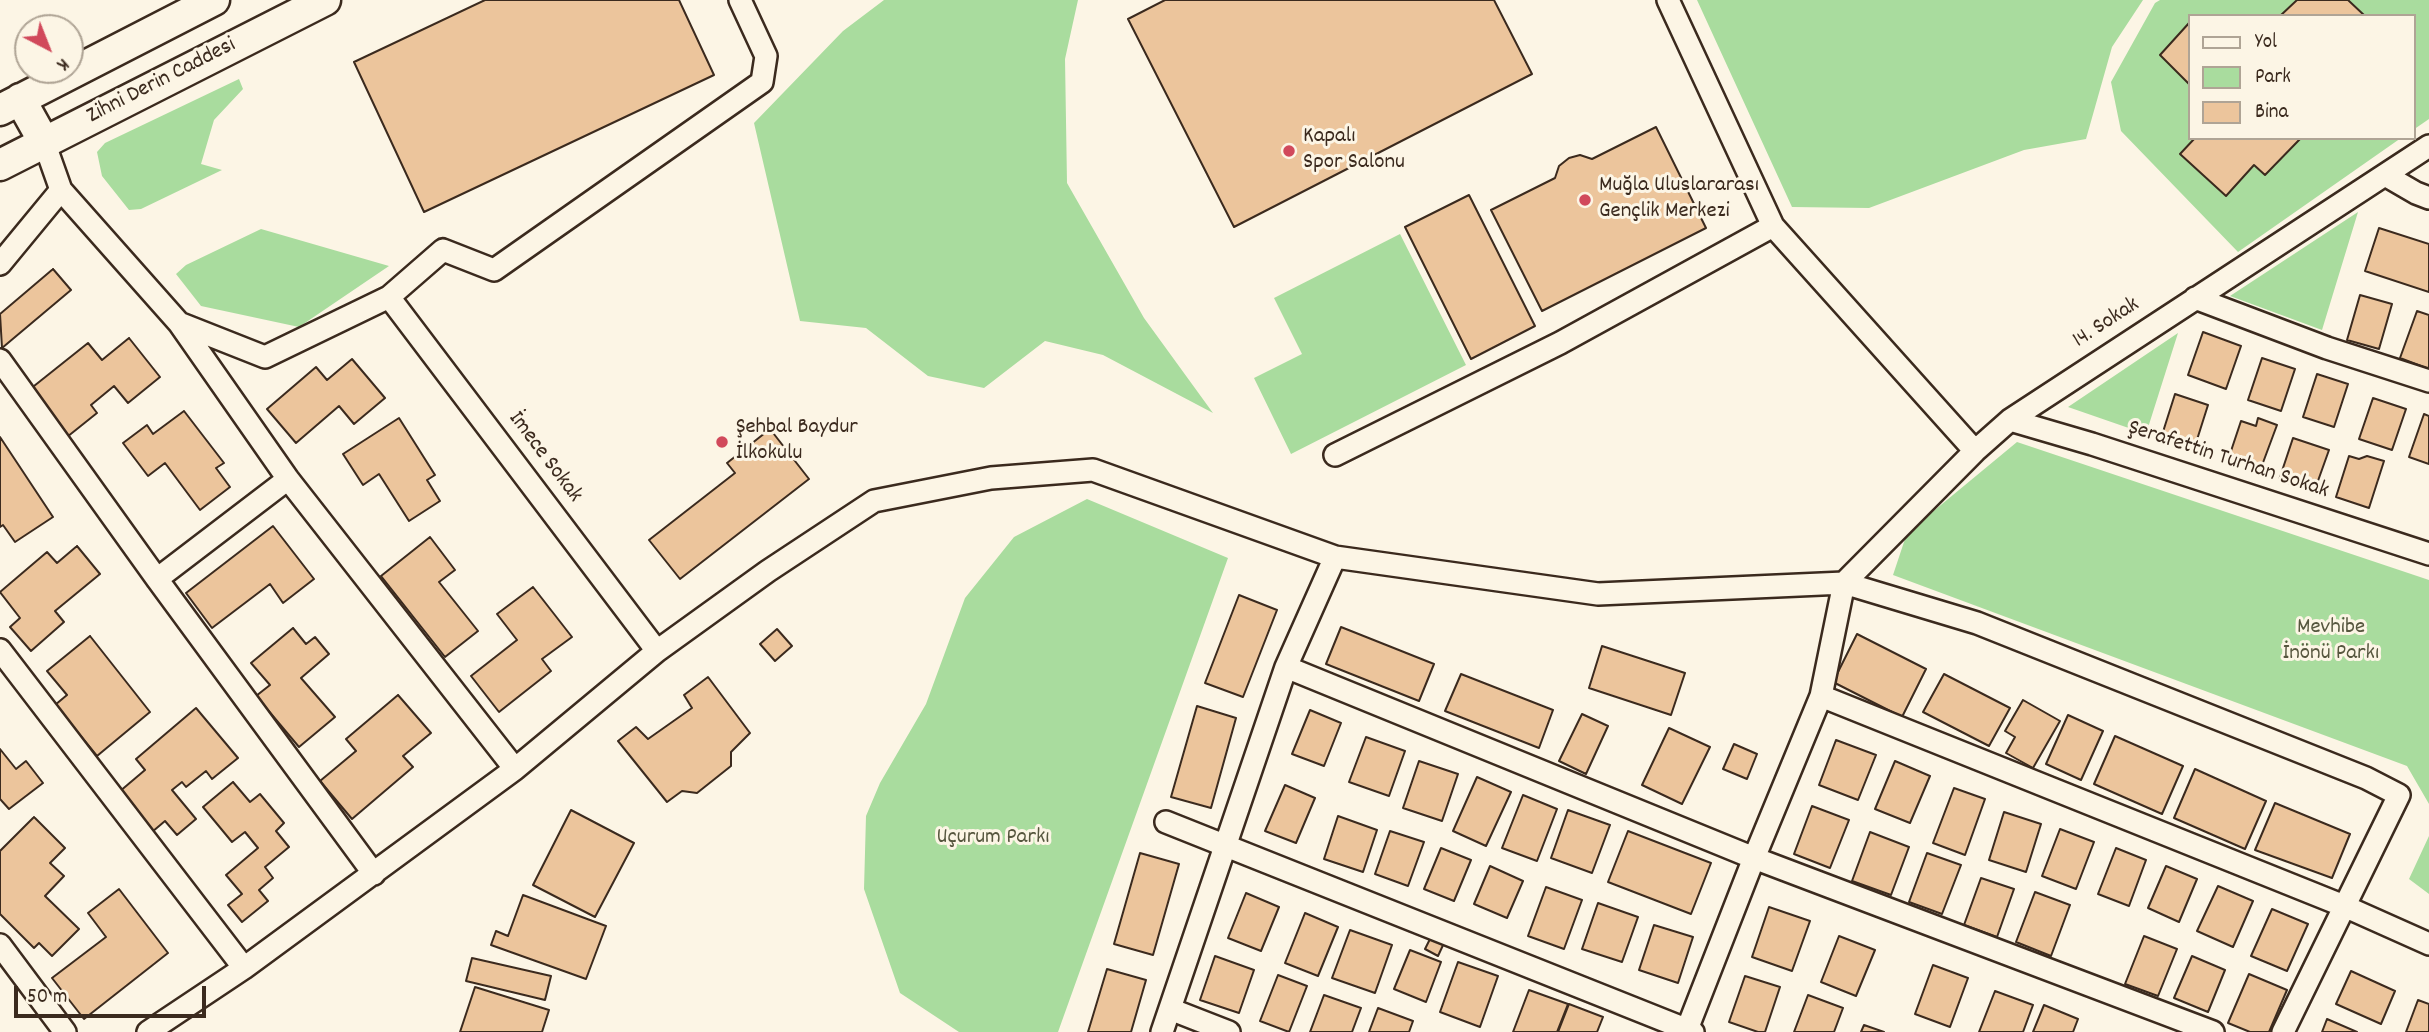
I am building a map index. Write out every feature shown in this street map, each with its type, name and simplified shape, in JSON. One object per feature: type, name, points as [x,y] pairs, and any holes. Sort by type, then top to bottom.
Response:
[{"type":"main road","points":[[44,142],[10,104],[214,0]]},
{"type":"main road","name":"Zihni Derin Caddesi","points":[[0,165],[325,0]]},
{"type":"street","points":[[179,323],[265,357],[388,297],[443,250],[494,270],[762,82],[766,56],[740,0]]},
{"type":"street","points":[[1668,0],[1773,226],[1975,451]]},
{"type":"street","points":[[44,142],[61,190],[179,323],[288,479],[515,769]]},
{"type":"street","name":"14. Sokak","points":[[1844,583],[1975,451],[2010,420],[2429,146]]},
{"type":"street","points":[[2385,175],[2416,194],[2429,198]]},
{"type":"street","points":[[0,264],[61,190]]},
{"type":"street","points":[[1335,456],[1560,343],[1773,226]]},
{"type":"street","name":"İmece Sokak","points":[[388,297],[657,651]]},
{"type":"street","points":[[2195,298],[2327,348],[2429,381]]},
{"type":"street","points":[[0,360],[374,874]]},
{"type":"street","name":"Şerafettin Turhan Sokak","points":[[2010,420],[2092,444],[2429,554]]},
{"type":"street","points":[[148,1032],[244,968],[515,769],[657,651],[874,501],[992,478],[1093,470],[1335,557],[1598,594],[1844,583],[1977,624],[2366,778],[2399,795],[2283,1032]]},
{"type":"street","points":[[157,579],[288,479]]},
{"type":"street","points":[[1163,1032],[1286,667],[1335,557]]},
{"type":"street","points":[[1166,822],[1689,1031],[1754,858],[1821,696],[1844,583]]},
{"type":"street","points":[[0,650],[244,968]]},
{"type":"street","points":[[1286,667],[1754,858],[2213,1032]]},
{"type":"street","points":[[1821,696],[2344,906],[2429,944]]},
{"type":"street","points":[[0,945],[65,1032]]},
{"type":"street","points":[[1170,1009],[1229,1032]]},
{"type":"green space","points":[[884,0],[1078,0],[1065,59],[1067,183],[1144,318],[1213,413],[1103,355],[1045,341],[984,388],[928,376],[866,328],[800,321],[754,123],[843,31]]},
{"type":"green space","points":[[1697,0],[2143,0],[2112,47],[2086,139],[2024,150],[1869,208],[1792,207]]},
{"type":"green space","points":[[2160,0],[2429,0],[2429,119],[2415,129],[2415,14],[2188,14],[2188,140],[2398,140],[2238,252],[2121,131],[2111,82],[2155,3]]},
{"type":"green space","points":[[239,79],[243,89],[214,120],[201,164],[222,170],[141,209],[129,210],[102,176],[97,152],[105,143]]},
{"type":"green space","points":[[2358,212],[2322,330],[2230,296]]},
{"type":"green space","points":[[261,229],[389,266],[299,327],[201,306],[176,274],[186,265]]},
{"type":"green space","points":[[1400,234],[1466,365],[1291,454],[1254,378],[1302,354],[1274,298]]},
{"type":"green space","points":[[2178,333],[2146,434],[2068,407]]},
{"type":"green space","name":"Mevhibe İnönü Parkı","points":[[2017,442],[2429,580],[2429,804],[2407,766],[1893,575],[1907,533]]},
{"type":"green space","name":"Uçurum Parkı","points":[[1087,499],[1228,558],[1058,1032],[959,1032],[900,993],[864,889],[866,816],[880,783],[926,704],[965,598],[1014,537]]},
{"type":"green space","points":[[2429,836],[2429,894],[2409,879]]},
{"type":"building","points":[[485,0],[679,0],[714,75],[424,212],[354,62]]},
{"type":"building","name":"Kapalı Spor Salonu","points":[[1165,0],[1494,0],[1532,74],[1234,227],[1128,19]]},
{"type":"building","points":[[2297,0],[2348,0],[2363,14],[2282,14]]},
{"type":"building","points":[[2188,24],[2188,83],[2160,55]]},
{"type":"building","points":[[1656,127],[1706,228],[1542,311],[1491,210],[1555,178],[1559,166],[1569,158],[1580,155],[1592,159]]},
{"type":"building","points":[[2193,140],[2299,140],[2265,175],[2254,165],[2226,196],[2180,154]]},
{"type":"building","points":[[1469,195],[1535,326],[1471,359],[1405,227]]},
{"type":"building","points":[[2379,228],[2429,244],[2429,292],[2365,271]]},
{"type":"building","points":[[53,269],[71,290],[2,348],[0,314]]},
{"type":"building","points":[[2360,295],[2392,304],[2379,349],[2347,340]]},
{"type":"building","points":[[2417,311],[2429,315],[2429,369],[2400,358]]},
{"type":"building","points":[[2203,332],[2241,346],[2226,389],[2188,375]]},
{"type":"building","points":[[129,338],[160,377],[128,403],[114,386],[91,405],[97,413],[67,437],[29,390],[88,343],[102,360]]},
{"type":"building","points":[[2262,358],[2295,369],[2281,411],[2248,400]]},
{"type":"building","points":[[352,359],[385,398],[354,424],[339,406],[296,443],[267,409],[316,367],[327,380]]},
{"type":"building","points":[[2317,374],[2348,384],[2334,427],[2303,417]]},
{"type":"building","points":[[2175,394],[2208,405],[2195,446],[2162,435]]},
{"type":"building","points":[[2373,398],[2406,409],[2392,450],[2359,439]]},
{"type":"building","points":[[184,411],[224,463],[216,468],[230,487],[200,510],[165,463],[148,476],[123,443],[147,425],[153,434]]},
{"type":"building","points":[[2424,414],[2429,416],[2429,464],[2409,457]]},
{"type":"building","points":[[399,418],[435,475],[427,480],[440,501],[409,521],[379,474],[363,485],[343,454]]},
{"type":"building","points":[[2258,418],[2277,425],[2261,468],[2229,457],[2241,421],[2256,426]]},
{"type":"building","points":[[770,429],[809,479],[680,579],[649,540],[735,473],[727,463]]},
{"type":"building","points":[[0,437],[53,517],[15,542],[3,525],[0,527]]},
{"type":"building","points":[[2293,438],[2329,450],[2314,492],[2279,480]]},
{"type":"building","points":[[2349,456],[2359,459],[2367,456],[2384,461],[2369,508],[2336,497]]},
{"type":"building","points":[[273,526],[314,579],[283,603],[270,584],[212,628],[186,593]]},
{"type":"building","points":[[430,537],[455,570],[439,582],[478,631],[445,657],[381,576]]},
{"type":"building","points":[[77,546],[100,574],[55,611],[64,622],[31,651],[10,627],[20,618],[0,592],[47,552],[57,563]]},
{"type":"building","points":[[533,587],[572,637],[542,659],[551,671],[499,712],[471,676],[517,640],[497,614]]},
{"type":"building","points":[[1239,595],[1277,610],[1243,697],[1205,683]]},
{"type":"building","points":[[1341,627],[1434,664],[1419,701],[1326,664]]},
{"type":"building","points":[[293,628],[306,644],[315,637],[329,654],[301,678],[335,717],[299,747],[256,696],[270,685],[251,663]]},
{"type":"building","points":[[777,629],[792,646],[775,661],[760,644]]},
{"type":"building","points":[[1857,634],[1926,669],[1902,717],[1833,682]]},
{"type":"building","points":[[90,636],[150,712],[97,756],[55,705],[67,695],[47,671]]},
{"type":"building","points":[[1602,646],[1685,673],[1671,715],[1589,688]]},
{"type":"building","points":[[1461,674],[1553,710],[1539,748],[1445,711]]},
{"type":"building","points":[[1944,674],[2010,708],[1989,746],[1923,712]]},
{"type":"building","points":[[708,677],[750,733],[731,752],[731,766],[697,793],[682,791],[667,802],[618,741],[636,727],[648,739],[692,708],[684,695]]},
{"type":"building","points":[[398,695],[431,733],[403,756],[413,767],[352,819],[320,781],[356,751],[346,739]]},
{"type":"building","points":[[2023,700],[2060,721],[2033,768],[2006,753],[2015,737],[2005,731]]},
{"type":"building","points":[[1197,706],[1236,718],[1211,808],[1171,797]]},
{"type":"building","points":[[196,708],[238,758],[212,779],[206,771],[186,787],[182,782],[172,790],[196,819],[177,835],[165,821],[152,832],[119,792],[145,770],[136,759]]},
{"type":"building","points":[[1310,710],[1341,723],[1324,766],[1292,754]]},
{"type":"building","points":[[1582,714],[1608,726],[1586,774],[1559,761]]},
{"type":"building","points":[[2068,715],[2103,731],[2081,780],[2046,764]]},
{"type":"building","points":[[1669,728],[1710,747],[1682,804],[1642,785]]},
{"type":"building","points":[[2115,736],[2183,766],[2162,814],[2094,784]]},
{"type":"building","points":[[1366,737],[1405,751],[1389,796],[1349,782]]},
{"type":"building","points":[[1836,740],[1876,755],[1858,800],[1819,785]]},
{"type":"building","points":[[1734,744],[1757,754],[1747,779],[1723,769]]},
{"type":"building","points":[[0,749],[16,769],[26,761],[43,783],[9,809],[0,799]]},
{"type":"building","points":[[1419,761],[1458,774],[1442,821],[1403,808]]},
{"type":"building","points":[[1895,761],[1930,776],[1910,823],[1875,809]]},
{"type":"building","points":[[2195,769],[2266,801],[2245,849],[2174,818]]},
{"type":"building","points":[[1477,777],[1511,792],[1486,846],[1453,831]]},
{"type":"building","points":[[233,782],[250,802],[260,794],[284,823],[276,831],[289,847],[265,867],[273,878],[259,890],[268,901],[242,922],[228,905],[242,894],[226,875],[258,848],[245,832],[232,842],[203,807]]},
{"type":"building","points":[[1285,785],[1315,798],[1296,843],[1265,831]]},
{"type":"building","points":[[1954,788],[1985,799],[1965,855],[1933,843]]},
{"type":"building","points":[[1523,795],[1557,809],[1537,861],[1502,848]]},
{"type":"building","points":[[2275,803],[2350,834],[2332,878],[2255,850]]},
{"type":"building","points":[[1812,806],[1849,820],[1830,868],[1794,854]]},
{"type":"building","points":[[571,810],[634,843],[595,917],[533,885]]},
{"type":"building","points":[[1568,810],[1610,825],[1592,873],[1551,858]]},
{"type":"building","points":[[2004,812],[2041,824],[2026,872],[1989,860]]},
{"type":"building","points":[[1338,816],[1377,830],[1363,872],[1324,859]]},
{"type":"building","points":[[34,817],[65,848],[50,863],[64,876],[45,896],[79,929],[52,956],[39,943],[34,948],[0,914],[0,851]]},
{"type":"building","points":[[2060,829],[2094,842],[2076,889],[2042,876]]},
{"type":"building","points":[[1390,831],[1424,842],[1408,886],[1375,874]]},
{"type":"building","points":[[1628,831],[1711,863],[1691,914],[1608,882]]},
{"type":"building","points":[[1870,832],[1909,847],[1891,895],[1852,881]]},
{"type":"building","points":[[1441,848],[1471,860],[1454,901],[1424,889]]},
{"type":"building","points":[[2116,848],[2146,860],[2129,906],[2098,894]]},
{"type":"building","points":[[1140,853],[1179,864],[1153,955],[1114,944]]},
{"type":"building","points":[[1927,853],[1961,865],[1942,914],[1909,902]]},
{"type":"building","points":[[1490,866],[1523,881],[1507,918],[1474,904]]},
{"type":"building","points":[[2166,866],[2197,879],[2179,922],[2148,908]]},
{"type":"building","points":[[1981,878],[2014,889],[1997,937],[1964,925]]},
{"type":"building","points":[[2218,886],[2253,901],[2233,947],[2197,931]]},
{"type":"building","points":[[1546,887],[1582,900],[1564,949],[1528,936]]},
{"type":"building","points":[[119,889],[168,953],[84,1019],[52,978],[106,937],[88,913]]},
{"type":"building","points":[[2035,892],[2070,905],[2051,956],[2016,942]]},
{"type":"building","points":[[1246,893],[1279,907],[1261,951],[1228,938]]},
{"type":"building","points":[[523,895],[606,926],[586,979],[491,945],[496,931],[508,936]]},
{"type":"building","points":[[1598,903],[1638,917],[1622,962],[1582,949]]},
{"type":"building","points":[[1769,907],[1810,921],[1792,971],[1752,957]]},
{"type":"building","points":[[2272,909],[2308,924],[2287,971],[2251,956]]},
{"type":"building","points":[[1305,913],[1338,927],[1318,976],[1285,963]]},
{"type":"building","points":[[1654,925],[1693,937],[1678,983],[1639,970]]},
{"type":"building","points":[[1350,930],[1392,945],[1375,993],[1332,978]]},
{"type":"building","points":[[1839,936],[1875,950],[1856,996],[1821,982]]},
{"type":"building","points":[[2144,936],[2177,949],[2158,996],[2125,984]]},
{"type":"building","points":[[1431,937],[1444,943],[1438,956],[1425,949]]},
{"type":"building","points":[[1410,950],[1441,962],[1426,1002],[1394,989]]},
{"type":"building","points":[[1215,956],[1254,970],[1239,1013],[1200,1000]]},
{"type":"building","points":[[2192,956],[2225,970],[2208,1012],[2174,998]]},
{"type":"building","points":[[472,958],[551,976],[545,1000],[466,981]]},
{"type":"building","points":[[1458,962],[1498,976],[1480,1027],[1440,1012]]},
{"type":"building","points":[[1933,965],[1968,978],[1950,1027],[1915,1014]]},
{"type":"building","points":[[1107,969],[1146,980],[1131,1032],[1088,1032]]},
{"type":"building","points":[[2351,971],[2395,991],[2381,1024],[2336,1004]]},
{"type":"building","points":[[2249,974],[2287,990],[2269,1032],[2250,1032],[2228,1023]]},
{"type":"building","points":[[1278,975],[1307,986],[1289,1032],[1260,1021]]},
{"type":"building","points":[[1745,976],[1780,987],[1765,1032],[1729,1022]]},
{"type":"building","points":[[475,987],[549,1010],[542,1032],[460,1032]]},
{"type":"building","points":[[1529,990],[1568,1004],[1557,1032],[1513,1032]]},
{"type":"building","points":[[1995,991],[2033,1005],[2023,1032],[1979,1032]]},
{"type":"building","points":[[1324,995],[1361,1008],[1352,1032],[1310,1032]]},
{"type":"building","points":[[1808,995],[1843,1008],[1834,1032],[1794,1032]]},
{"type":"building","points":[[2418,1000],[2429,1004],[2429,1032],[2406,1032]]},
{"type":"building","points":[[1569,1004],[1603,1017],[1597,1032],[1558,1032]]},
{"type":"building","points":[[2044,1005],[2078,1019],[2073,1032],[2033,1032]]},
{"type":"building","points":[[1378,1008],[1413,1021],[1409,1032],[1369,1032]]},
{"type":"building","points":[[2327,1019],[2357,1032],[2322,1032]]},
{"type":"building","points":[[1864,1025],[1884,1032],[1861,1032]]},
{"type":"place","name":"Kapalı Spor Salonu","points":[[1289,151]]},
{"type":"place","name":"Muğla Uluslararası Gençlik Merkezi","points":[[1585,200]]},
{"type":"place","name":"Şehbal Baydur İlkokulu","points":[[722,442]]}]
